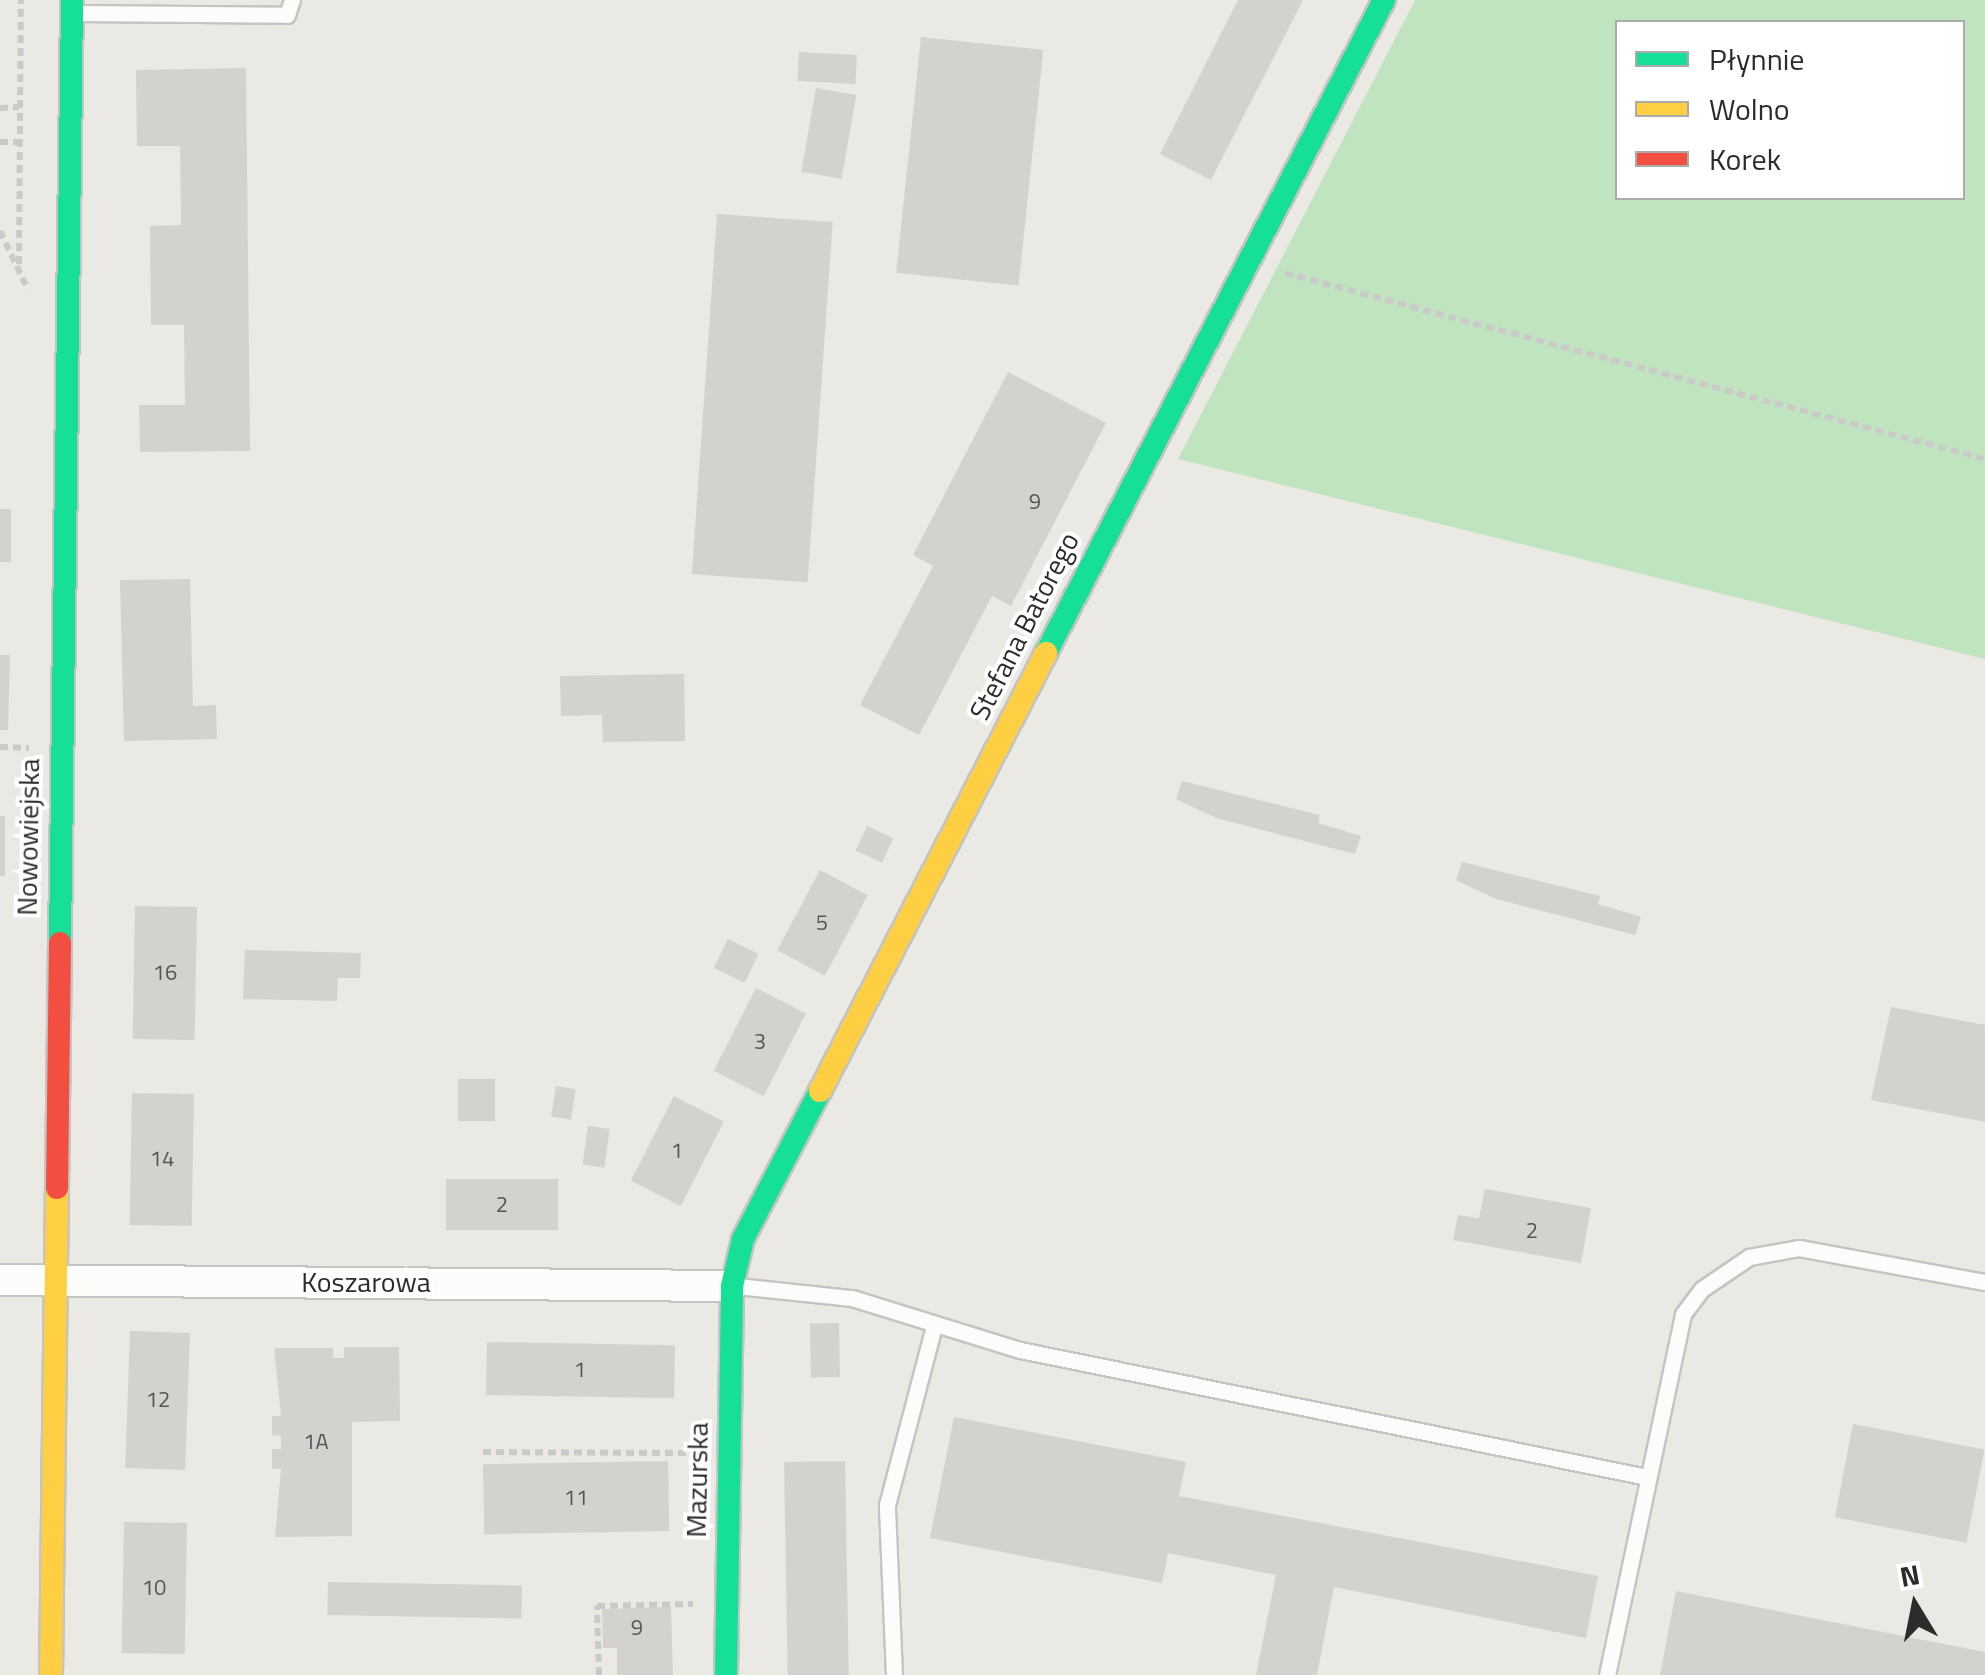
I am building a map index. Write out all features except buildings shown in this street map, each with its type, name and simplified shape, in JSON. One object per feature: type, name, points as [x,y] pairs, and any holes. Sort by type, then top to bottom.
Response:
[{"type":"street","name":"Stefana Batorego","points":[[732,1286],[767,1184],[1384,0]]},
{"type":"street","name":"Nowowiejska","points":[[51,1675],[52,1281],[72,6]]},
{"type":"street","name":"Koszarowa","points":[[0,1280],[732,1286]]},
{"type":"street","name":"Mazurska","points":[[726,1675],[732,1286]]},
{"type":"lane","points":[[72,6],[287,15],[292,0]]},
{"type":"lane","points":[[1606,1675],[1683,1314],[1749,1257],[1799,1248],[1985,1282]]},
{"type":"lane","points":[[732,1286],[852,1298],[934,1326],[1647,1477]]},
{"type":"lane","points":[[894,1675],[888,1505],[934,1326]]},
{"type":"path","points":[[0,230],[19,268],[21,0]]},
{"type":"path","points":[[0,108],[19,106]]},
{"type":"path","points":[[0,142],[18,142]]},
{"type":"path","points":[[1245,263],[1985,459]]},
{"type":"path","points":[[0,747],[33,748]]},
{"type":"path","points":[[483,1452],[705,1453]]},
{"type":"path","points":[[599,1675],[597,1606],[704,1603],[705,1621]]},
{"type":"green space","points":[[1415,0],[1985,0],[1985,659],[1178,459]]},
{"type":"traffic: fast","points":[[60,943],[72,0]]},
{"type":"traffic: fast","points":[[1046,653],[1384,0]]},
{"type":"traffic: fast","points":[[726,1675],[732,1286],[743,1239],[820,1091]]},
{"type":"traffic: slow","points":[[820,1091],[1046,653]]},
{"type":"traffic: slow","points":[[51,1675],[57,1188]]},
{"type":"traffic: jam","points":[[57,1188],[60,943]]}]
